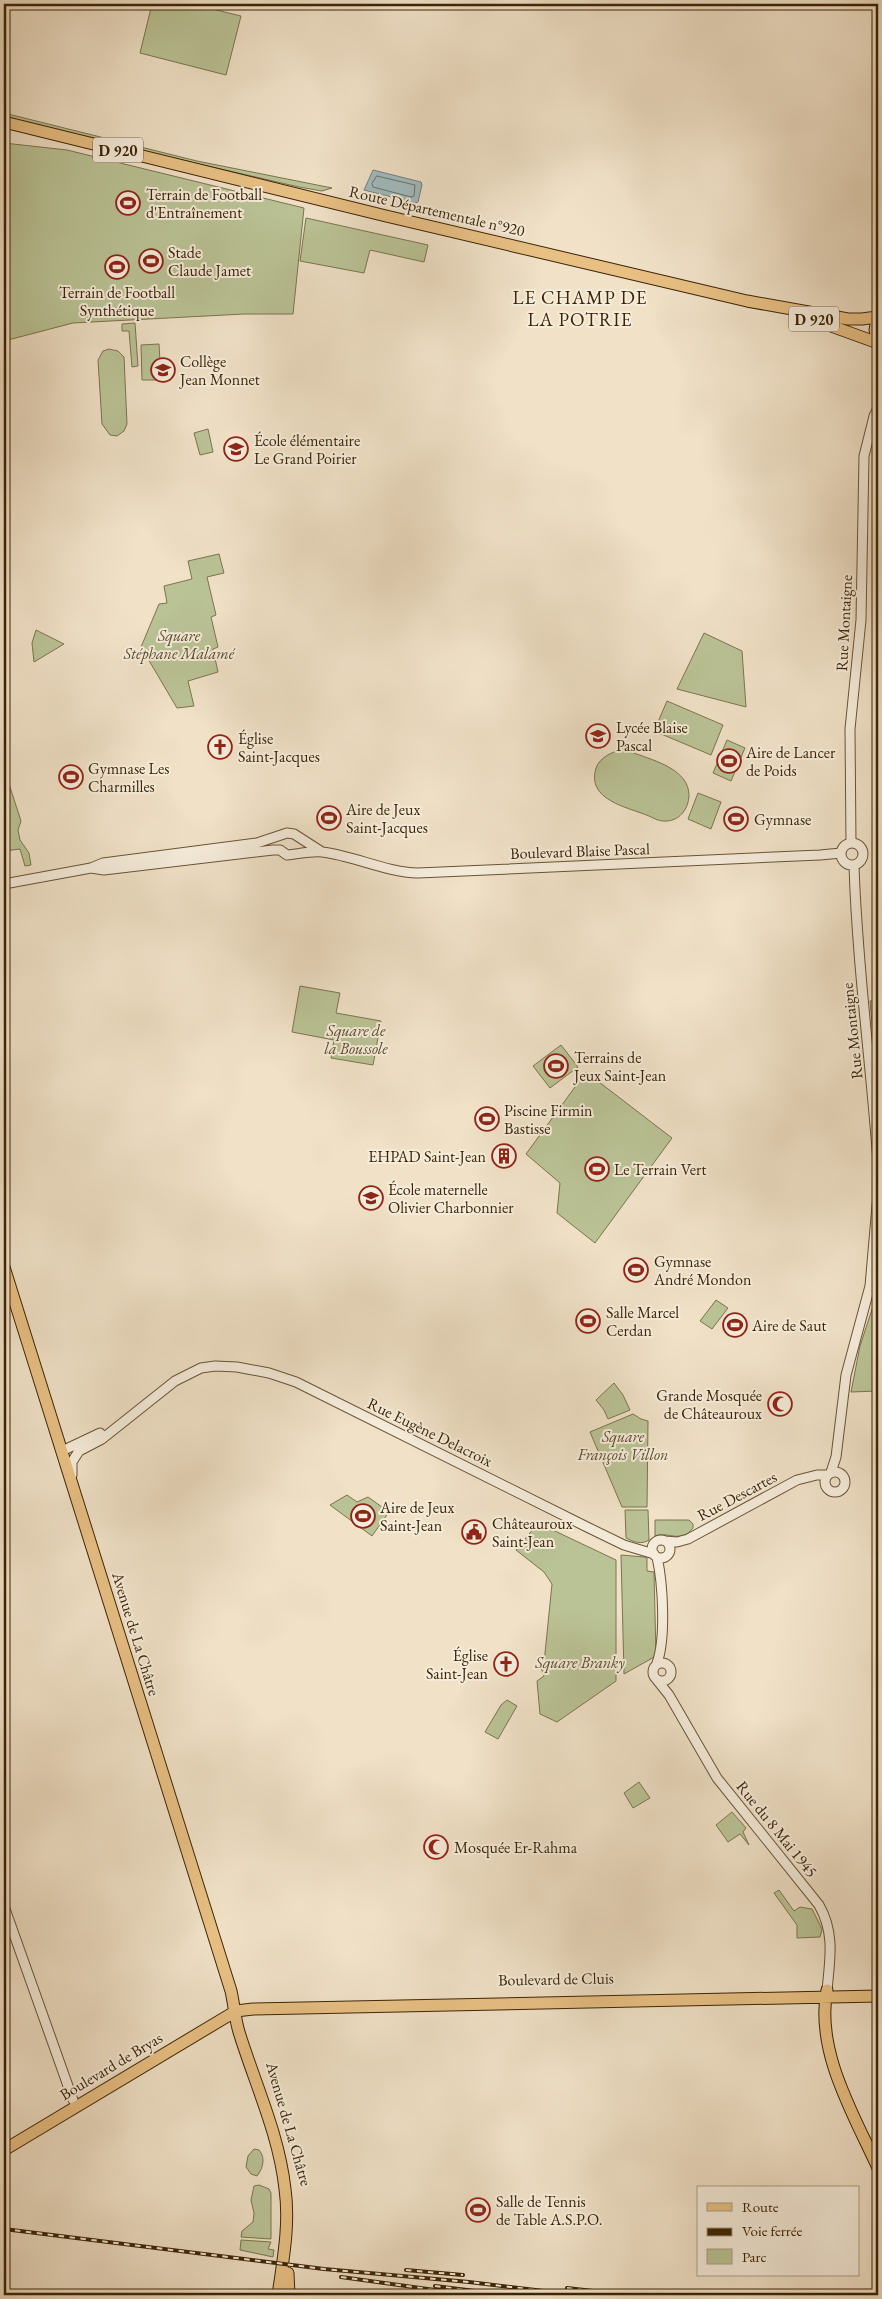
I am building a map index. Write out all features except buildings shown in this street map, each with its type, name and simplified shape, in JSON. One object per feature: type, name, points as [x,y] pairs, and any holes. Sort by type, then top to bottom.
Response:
[{"type":"main road","name":"Route Départementale n°920","points":[[4,122],[747,301]]},
{"type":"main road","name":"D 920","points":[[747,301],[848,319],[862,320],[878,315]]},
{"type":"main road","name":"D 920","points":[[747,301],[776,311],[813,319],[878,342]]},
{"type":"main road","points":[[878,315],[875,330],[878,342]]},
{"type":"main road","name":"Avenue de La Châtre","points":[[4,1267],[70,1447],[71,1478],[235,2007],[244,2028],[284,2155],[293,2191],[293,2230],[284,2279]]},
{"type":"main road","name":"Boulevard de Cluis","points":[[827,1994],[878,1989]]},
{"type":"main road","points":[[827,1994],[829,2054],[838,2081],[878,2168]]},
{"type":"main road","name":"Boulevard de Cluis","points":[[235,2007],[312,2000],[827,1994],[878,1996]]},
{"type":"main road","name":"Avenue de La Châtre","points":[[235,2007],[238,2029],[276,2143],[285,2188],[284,2279]]},
{"type":"main road","name":"Boulevard de Bryas","points":[[4,2141],[235,2007]]},
{"type":"main road","name":"Boulevard de Bryas","points":[[4,2150],[235,2007]]},
{"type":"main road","points":[[268,2115],[284,2155]]},
{"type":"main road","points":[[278,2295],[284,2279]]},
{"type":"main road","points":[[284,2279],[289,2295]]},
{"type":"street","name":"Rue Montaigne","points":[[851,843],[850,729],[861,620],[864,456],[874,416],[878,408]]},
{"type":"street","name":"Boulevard Blaise Pascal","points":[[114,865],[257,844],[291,833],[298,839],[323,852],[400,872],[418,873],[841,853]]},
{"type":"street","points":[[280,850],[278,844],[281,836]]},
{"type":"street","points":[[296,852],[299,847],[298,839]]},
{"type":"street","points":[[851,843],[860,847],[862,853],[860,860],[854,864],[846,863],[841,853],[844,846],[851,843]]},
{"type":"street","name":"Boulevard Blaise Pascal","points":[[114,865],[280,850],[287,855],[296,852],[323,852]]},
{"type":"street","name":"Rue Montaigne","points":[[854,864],[857,941],[873,1088],[878,1163]]},
{"type":"street","points":[[4,884],[92,868],[104,870],[114,865]]},
{"type":"street","points":[[825,1486],[836,1457],[846,1375],[870,1286],[878,1194]]},
{"type":"street","name":"Rue Eugène Delacroix","points":[[70,1447],[102,1439],[168,1387],[195,1371],[207,1367],[223,1366],[260,1371],[296,1382],[430,1450],[633,1548],[660,1553]]},
{"type":"street","points":[[70,1447],[73,1472],[71,1478]]},
{"type":"street","points":[[807,1477],[825,1486],[832,1492],[842,1490],[845,1481],[836,1457]]},
{"type":"street","points":[[829,1474],[841,1473]]},
{"type":"street","name":"Rue Descartes","points":[[682,1542],[659,1541],[660,1553],[682,1542],[807,1477],[829,1474]]},
{"type":"street","points":[[660,1553],[662,1663],[671,1670],[668,1679],[658,1680],[652,1673],[654,1666],[662,1663]]},
{"type":"street","name":"Rue du 8 Mai 1945","points":[[668,1679],[669,1695]]},
{"type":"street","name":"Rue du 8 Mai 1945","points":[[658,1680],[669,1695],[717,1778],[822,1910],[830,1932],[827,1994]]},
{"type":"street","points":[[4,1906],[73,2100]]},
{"type":"green space","points":[[152,4],[192,4],[241,16],[226,75],[140,53]]},
{"type":"green space","points":[[4,113],[197,161],[332,188],[322,191],[299,187],[4,119]]},
{"type":"green space","name":"Stade Claude Jamet","points":[[4,143],[67,150],[304,208],[293,314],[244,314],[73,323],[4,341]]},
{"type":"green space","points":[[306,218],[428,245],[424,262],[370,250],[364,273],[300,261]]},
{"type":"green space","points":[[135,323],[138,366],[132,367],[129,331],[122,331],[122,324]]},
{"type":"green space","points":[[159,344],[161,380],[142,380],[141,345]]},
{"type":"green space","points":[[109,349],[118,351],[124,357],[127,424],[124,431],[117,436],[110,435],[102,424],[98,360],[103,351]]},
{"type":"green space","points":[[208,429],[213,452],[200,455],[194,433]]},
{"type":"green space","name":"Square Stéphane Malamé","points":[[219,554],[224,573],[207,577],[216,615],[211,617],[218,647],[213,649],[218,672],[188,681],[194,706],[177,708],[141,647],[159,604],[167,603],[164,586],[192,579],[188,561]]},
{"type":"green space","points":[[36,630],[64,644],[34,662],[32,643]]},
{"type":"green space","points":[[704,633],[742,651],[746,707],[677,689]]},
{"type":"green space","points":[[667,701],[723,725],[711,755],[654,731]]},
{"type":"green space","name":"Aire de Lancer de Poids","points":[[727,740],[745,748],[731,781],[713,773]]},
{"type":"green space","points":[[623,749],[672,769],[684,780],[689,793],[688,801],[686,807],[677,818],[663,821],[658,820],[611,801],[597,788],[595,779],[596,768],[600,761]]},
{"type":"green space","points":[[9,784],[21,821],[18,830],[20,840],[29,853],[31,865],[25,866],[20,849],[4,851],[4,785]]},
{"type":"green space","points":[[698,793],[721,802],[711,829],[688,819]]},
{"type":"green space","name":"Square de la Boussole","points":[[300,986],[340,993],[336,1013],[381,1021],[373,1065],[331,1058],[334,1040],[292,1032]]},
{"type":"green space","points":[[878,1000],[878,1092],[870,1001]]},
{"type":"green space","name":"Terrains de Jeux Saint-Jean","points":[[561,1045],[578,1067],[550,1088],[533,1066]]},
{"type":"green space","name":"Le Terrain Vert","points":[[586,1072],[672,1138],[595,1243],[557,1213],[560,1183],[526,1154]]},
{"type":"green space","points":[[878,1291],[878,1391],[851,1392],[860,1346]]},
{"type":"green space","points":[[716,1300],[728,1308],[712,1329],[700,1321]]},
{"type":"green space","points":[[614,1383],[623,1395],[630,1410],[608,1419],[596,1400]]},
{"type":"green space","name":"Square François Villon","points":[[633,1414],[648,1421],[647,1507],[622,1507],[590,1432]]},
{"type":"green space","points":[[347,1495],[357,1502],[368,1497],[389,1512],[372,1536],[330,1505]]},
{"type":"green space","points":[[625,1510],[648,1510],[649,1540],[638,1542],[626,1538]]},
{"type":"green space","points":[[655,1520],[689,1520],[693,1524],[693,1528],[684,1535],[655,1536]]},
{"type":"green space","name":"Square Branky","points":[[538,1523],[616,1560],[616,1681],[557,1722],[540,1714],[537,1681],[544,1676],[541,1668],[544,1663],[552,1584],[544,1572],[516,1550]]},
{"type":"green space","points":[[621,1555],[647,1558],[647,1571],[654,1572],[656,1656],[624,1674]]},
{"type":"green space","points":[[507,1700],[517,1706],[498,1739],[485,1732],[501,1705]]},
{"type":"green space","points":[[639,1782],[650,1798],[633,1808],[624,1793]]},
{"type":"green space","points":[[732,1812],[746,1828],[743,1832],[749,1845],[740,1834],[728,1842],[716,1825]]},
{"type":"green space","points":[[779,1890],[794,1911],[800,1907],[812,1909],[822,1929],[820,1937],[797,1938],[797,1925],[774,1893]]},
{"type":"green space","points":[[254,2149],[259,2150],[263,2160],[261,2170],[257,2176],[251,2174],[246,2167],[248,2156]]},
{"type":"green space","points":[[259,2185],[269,2189],[271,2193],[271,2239],[241,2237],[242,2231],[253,2222],[254,2213],[251,2200],[254,2186]]},
{"type":"green space","points":[[241,2240],[271,2242],[268,2249],[274,2250],[273,2257],[240,2250]]},
{"type":"water","points":[[373,170],[421,182],[418,202],[415,203],[364,190]]},
{"type":"railway","points":[[4,2229],[324,2269],[469,2282],[577,2295]]},
{"type":"railway","points":[[406,2270],[463,2275]]},
{"type":"railway","points":[[341,2277],[442,2291]]},
{"type":"railway","points":[[435,2286],[507,2295]]},
{"type":"railway","points":[[567,2288],[627,2295]]},
{"type":"place","name":"Terrain de Football d'Entraînement","points":[[128,203]]},
{"type":"place","name":"Stade Claude Jamet","points":[[151,261]]},
{"type":"place","name":"Terrain de Football Synthétique","points":[[117,267]]},
{"type":"place","name":"Collège Jean Monnet","points":[[163,370]]},
{"type":"place","name":"École élémentaire Le Grand Poirier","points":[[236,449]]},
{"type":"place","name":"Lycée Blaise Pascal","points":[[598,736]]},
{"type":"place","name":"Église Saint-Jacques","points":[[220,747]]},
{"type":"place","name":"Aire de Lancer de Poids","points":[[729,761]]},
{"type":"place","name":"Gymnase Les Charmilles","points":[[71,777]]},
{"type":"place","name":"Aire de Jeux Saint-Jacques","points":[[329,818]]},
{"type":"place","name":"Gymnase","points":[[736,819]]},
{"type":"place","name":"Terrains de Jeux Saint-Jean","points":[[556,1066]]},
{"type":"place","name":"Piscine Firmin Bastisse","points":[[487,1119]]},
{"type":"place","name":"EHPAD Saint-Jean","points":[[504,1156]]},
{"type":"place","name":"Le Terrain Vert","points":[[597,1169]]},
{"type":"place","name":"École maternelle Olivier Charbonnier","points":[[371,1198]]},
{"type":"place","name":"Gymnase André Mondon","points":[[636,1270]]},
{"type":"place","name":"Salle Marcel Cerdan","points":[[588,1321]]},
{"type":"place","name":"Aire de Saut","points":[[735,1325]]},
{"type":"place","name":"Grande Mosquée de Châteauroux","points":[[780,1404]]},
{"type":"place","name":"Aire de Jeux Saint-Jean","points":[[363,1516]]},
{"type":"place","name":"Châteauroux Saint-Jean","points":[[474,1532]]},
{"type":"place","name":"Église Saint-Jean","points":[[506,1664]]},
{"type":"place","name":"Mosquée Er-Rahma","points":[[436,1847]]},
{"type":"place","name":"Salle de Tennis de Table A.S.P.O.","points":[[478,2210]]},
{"type":"district","name":"LE CHAMP DE LA POTRIE","points":[[580,308]]}]
